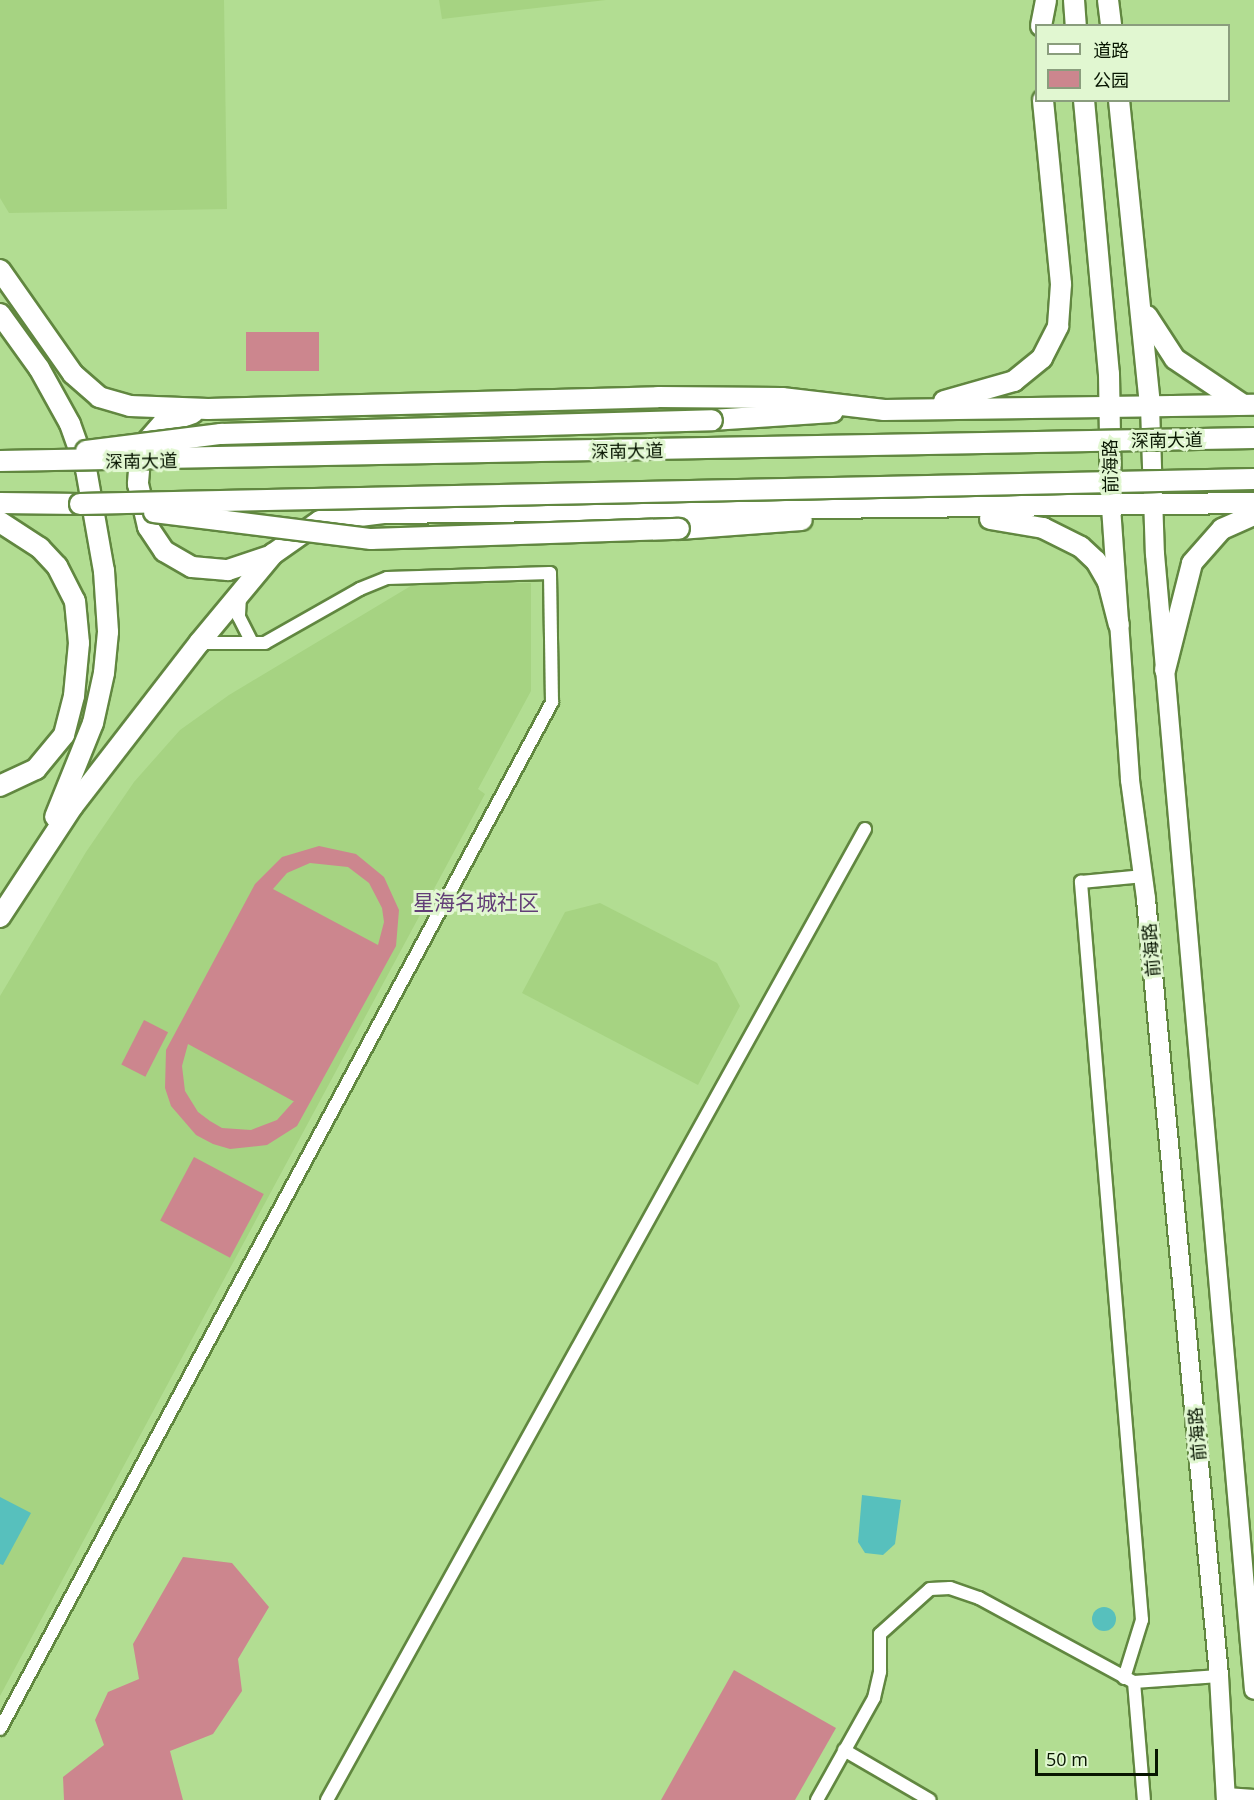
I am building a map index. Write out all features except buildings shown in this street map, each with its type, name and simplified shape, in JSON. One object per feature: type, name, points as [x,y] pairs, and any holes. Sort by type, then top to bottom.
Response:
[{"type":"main road","points":[[1040,24],[1046,0]]},
{"type":"main road","points":[[1074,0],[1076,24]]},
{"type":"main road","points":[[1108,0],[1111,24]]},
{"type":"main road","points":[[0,460],[221,434],[712,420],[890,410],[966,396],[1014,381],[1029,371],[1050,345],[1062,304],[1043,102]]},
{"type":"main road","name":"前海路","points":[[1084,102],[1109,407],[1111,507],[1130,780],[1144,876],[1219,1676],[1226,1798]]},
{"type":"main road","name":"前海路","points":[[1119,102],[1142,309],[1150,406],[1165,670],[1254,1690]]},
{"type":"main road","points":[[0,270],[73,374],[99,397],[130,406],[208,409]]},
{"type":"main road","points":[[1142,309],[1175,359],[1249,405]]},
{"type":"main road","points":[[0,314],[57,396],[86,469],[104,571],[108,632],[93,723],[36,861]]},
{"type":"main road","name":"深南大道","points":[[208,409],[692,398],[782,398],[890,410],[1249,405]]},
{"type":"main road","points":[[208,409],[162,424],[141,448],[138,484],[148,527],[164,551],[192,567],[228,570],[273,554]]},
{"type":"main road","name":"深南大道","points":[[0,460],[1254,438]]},
{"type":"main road","points":[[0,503],[80,504],[1254,478]]},
{"type":"main road","points":[[80,504],[371,539],[679,529],[914,510],[1011,522],[1061,535],[1096,561],[1108,582],[1119,625]]},
{"type":"main road","points":[[0,917],[73,806],[199,643],[273,554],[320,521],[360,514],[700,508],[914,510],[1254,504]]},
{"type":"main road","points":[[1165,670],[1192,563],[1222,529],[1254,515]]},
{"type":"main road","points":[[0,522],[40,548],[57,566],[75,601],[79,643],[74,696],[64,735],[36,769],[0,786]]},
{"type":"main road","points":[[1226,1798],[1254,1799]]},
{"type":"street","points":[[1035,0],[1039,24]]},
{"type":"street","points":[[0,1729],[552,702],[550,573],[387,578],[360,589],[270,640],[199,643]]},
{"type":"street","points":[[240,594],[239,616],[252,642]]},
{"type":"street","points":[[327,1800],[865,829]]},
{"type":"street","points":[[1144,876],[1082,882],[1142,1620],[1129,1680],[1144,1800]]},
{"type":"street","points":[[817,1800],[879,1686],[880,1634],[930,1589],[950,1588],[979,1598],[1129,1680],[1219,1676]]},
{"type":"street","points":[[844,1750],[930,1800]]},
{"type":"shaded area","points":[[0,0],[224,0],[227,209],[9,213],[0,198]]},
{"type":"shaded area","points":[[439,0],[606,0],[442,19]]},
{"type":"shaded area","points":[[531,583],[531,691],[478,789],[485,794],[0,1696],[0,996],[86,852],[134,782],[180,730],[229,695],[414,584]]},
{"type":"shaded area","points":[[600,903],[717,963],[740,1006],[698,1085],[522,993],[565,912]]},
{"type":"green space","points":[[246,332],[319,332],[319,371],[246,371]]},
{"type":"green space","points":[[319,846],[356,854],[384,877],[399,910],[396,946],[297,1126],[267,1145],[230,1149],[213,1144],[196,1135],[171,1106],[165,1088],[166,1050],[255,884],[282,857]],"holes":[[[310,863],[348,867],[369,883],[382,908],[384,922],[378,945],[273,889],[287,873]],[[188,1044],[293,1101],[294,1101],[277,1120],[251,1130],[222,1128],[198,1112],[185,1091],[182,1066]]]},
{"type":"green space","points":[[144,1020],[168,1032],[145,1077],[121,1065]]},
{"type":"green space","points":[[194,1157],[264,1194],[230,1258],[160,1221]]},
{"type":"green space","points":[[183,1557],[232,1563],[269,1607],[238,1659],[242,1691],[213,1734],[170,1751],[183,1800],[64,1800],[63,1777],[104,1745],[95,1720],[108,1692],[139,1679],[133,1644]]},
{"type":"green space","points":[[734,1670],[836,1728],[795,1800],[661,1800]]},
{"type":"water","points":[[862,1495],[901,1500],[895,1544],[883,1555],[865,1553],[858,1542]]},
{"type":"water","points":[[0,1497],[31,1513],[3,1565],[0,1564]]},
{"type":"water","points":[[1104,1607],[1113,1610],[1116,1619],[1113,1628],[1104,1631],[1095,1628],[1092,1619],[1095,1610]]},
{"type":"district","name":"星海名城社区","points":[[476,902]]}]
